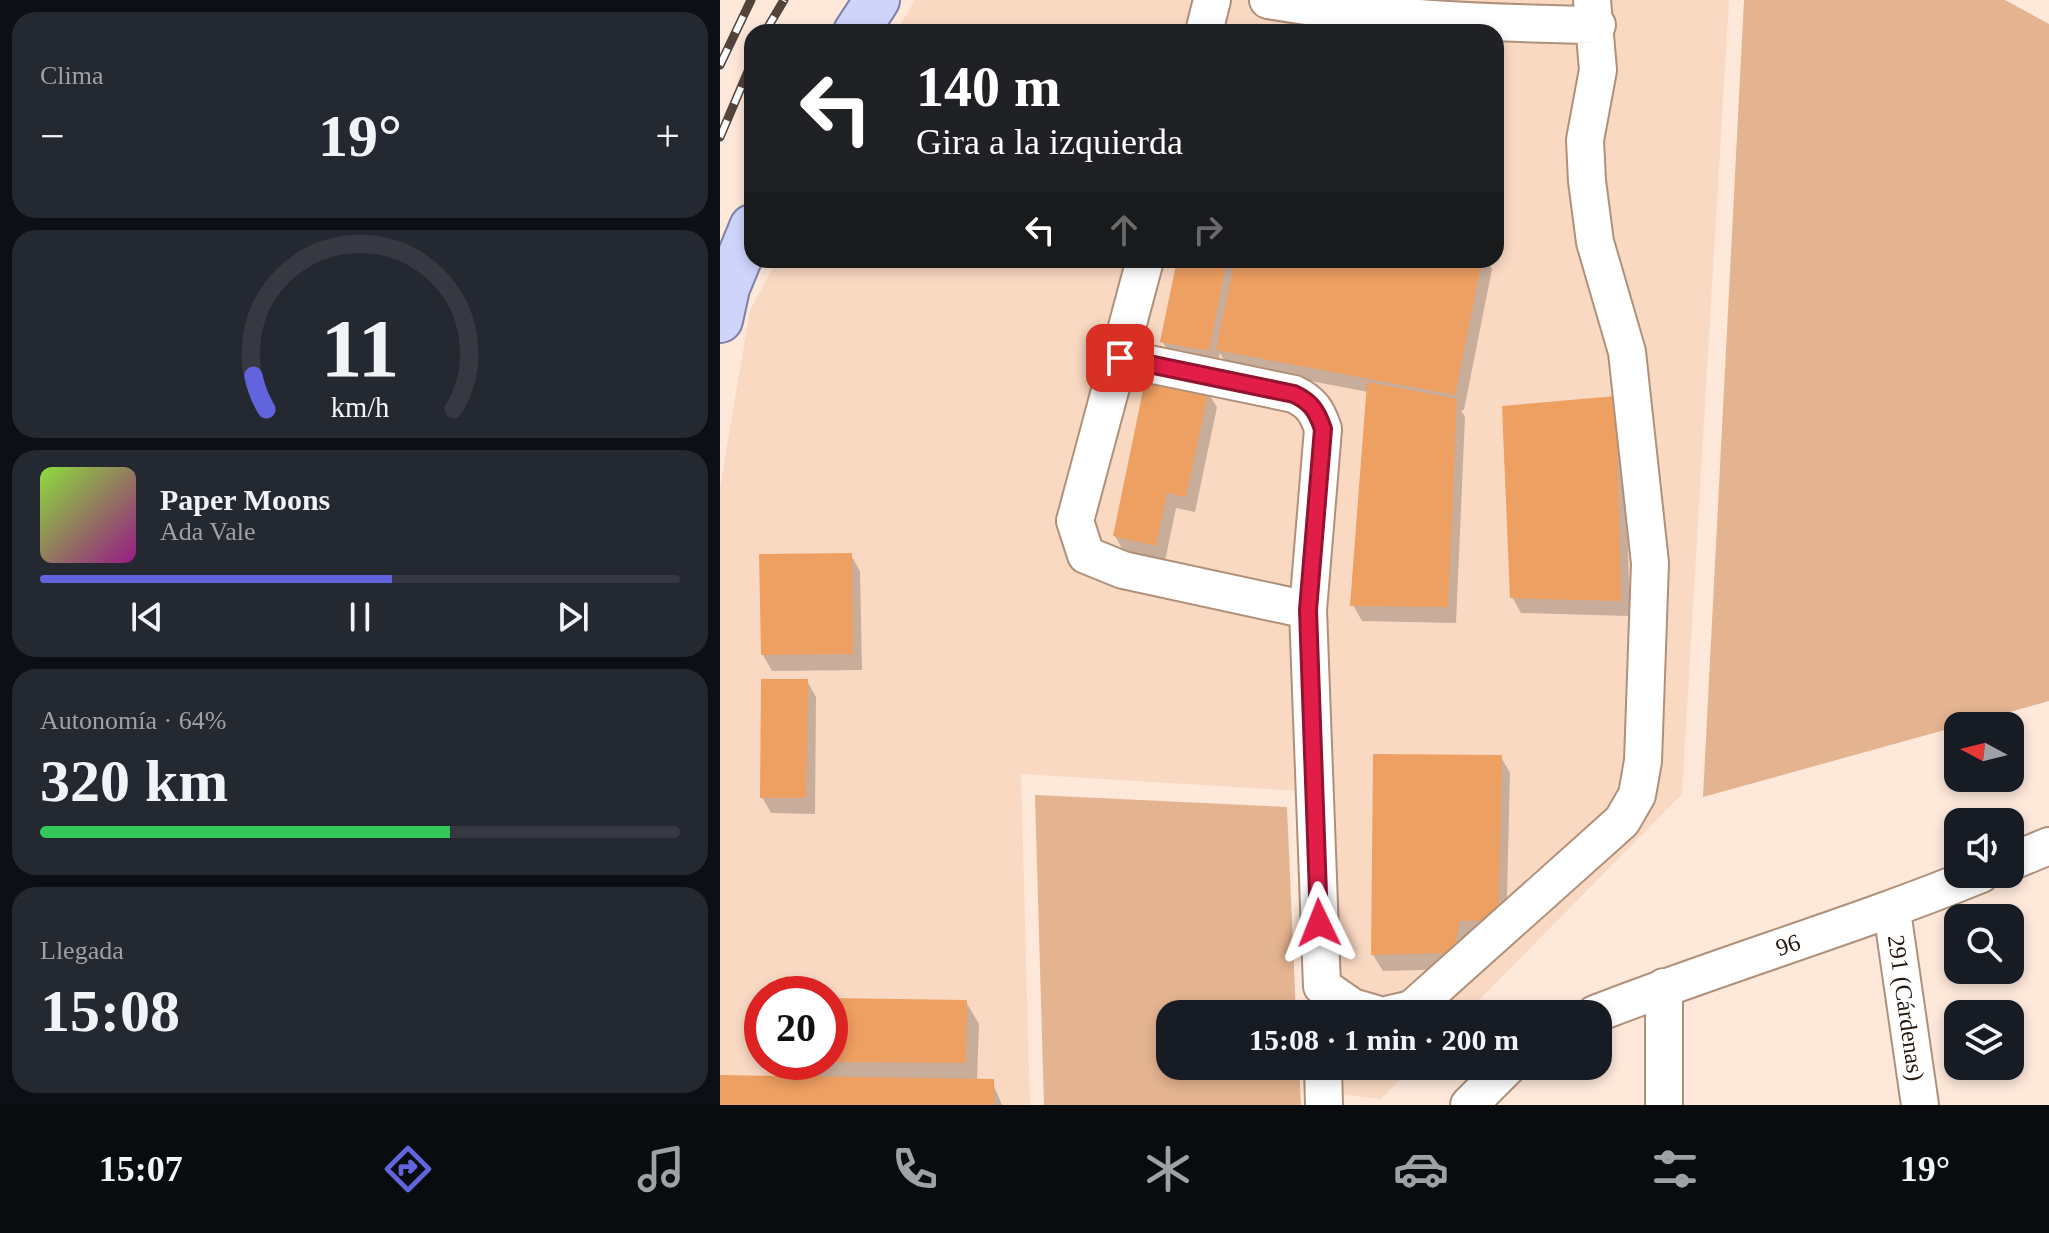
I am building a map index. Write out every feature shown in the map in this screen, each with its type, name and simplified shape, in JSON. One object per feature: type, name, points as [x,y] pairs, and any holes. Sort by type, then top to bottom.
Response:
[{"type":"main road","points":[[861,24],[877,0]]},
{"type":"main road","points":[[720,320],[727,288],[744,247]]},
{"type":"street","points":[[1206,24],[1212,0]]},
{"type":"street","points":[[1268,0],[1366,13],[1509,24],[1594,12],[1598,70],[1585,140],[1587,181],[1595,242],[1627,352],[1650,563],[1643,761],[1637,795],[1622,821],[1422,1000]]},
{"type":"street","points":[[1143,268],[1075,521],[1086,555],[1123,570],[1308,610]]},
{"type":"street","points":[[1120,358],[1294,394],[1308,400],[1318,413],[1323,429],[1308,610],[1322,1000]]},
{"type":"street","points":[[2024,856],[2049,846]]},
{"type":"street","name":"96","points":[[1612,1007],[1892,911],[1947,888]]},
{"type":"street","name":"291 (Cárdenas)","points":[[1892,911],[1920,1105]]},
{"type":"street","points":[[1664,987],[1664,1105]]},
{"type":"street","points":[[1323,1080],[1324,1105]]},
{"type":"street","points":[[1469,1105],[1500,1083]]},
{"type":"shaded area","points":[[915,0],[1729,0],[1682,794],[1479,1000],[1308,1000],[1301,791],[1021,774],[1030,1105],[720,1105],[720,487],[750,310],[773,268],[1504,268],[1504,24],[901,24]]},
{"type":"shaded area","points":[[1744,0],[2005,0],[2049,24],[2049,701],[2009,712],[1944,712],[1944,730],[1703,797]]},
{"type":"shaded area","points":[[1035,795],[1287,807],[1295,1000],[1156,1000],[1156,1080],[1300,1080],[1301,1105],[1044,1105]]},
{"type":"shaded area","points":[[1312,1080],[1399,1080],[1381,1099],[1312,1091]]},
{"type":"building","points":[[1175,268],[1225,268],[1209,351],[1160,342]]},
{"type":"building","points":[[1233,268],[1480,268],[1455,395],[1216,350]]},
{"type":"building","points":[[1146,376],[1209,389],[1186,497],[1167,493],[1156,546],[1113,536]]},
{"type":"building","points":[[1367,382],[1457,399],[1448,607],[1350,606]]},
{"type":"building","points":[[1616,396],[1621,601],[1510,598],[1502,406]]},
{"type":"building","points":[[852,553],[853,654],[761,655],[759,554]]},
{"type":"building","points":[[761,679],[808,679],[806,798],[760,798]]},
{"type":"building","points":[[1373,754],[1502,755],[1498,920],[1460,921],[1453,953],[1371,955]]},
{"type":"building","points":[[848,998],[967,1000],[966,1063],[848,1062]]},
{"type":"building","points":[[720,1075],[744,1075],[744,1080],[848,1080],[848,1077],[994,1079],[994,1105],[720,1105]]},
{"type":"railway","points":[[720,65],[751,0]]},
{"type":"railway","points":[[770,24],[784,0]]},
{"type":"railway","points":[[720,137],[744,81]]},
{"type":"route","points":[[1120,358],[1294,394],[1308,400],[1318,413],[1323,429],[1308,610],[1319,923]]}]
